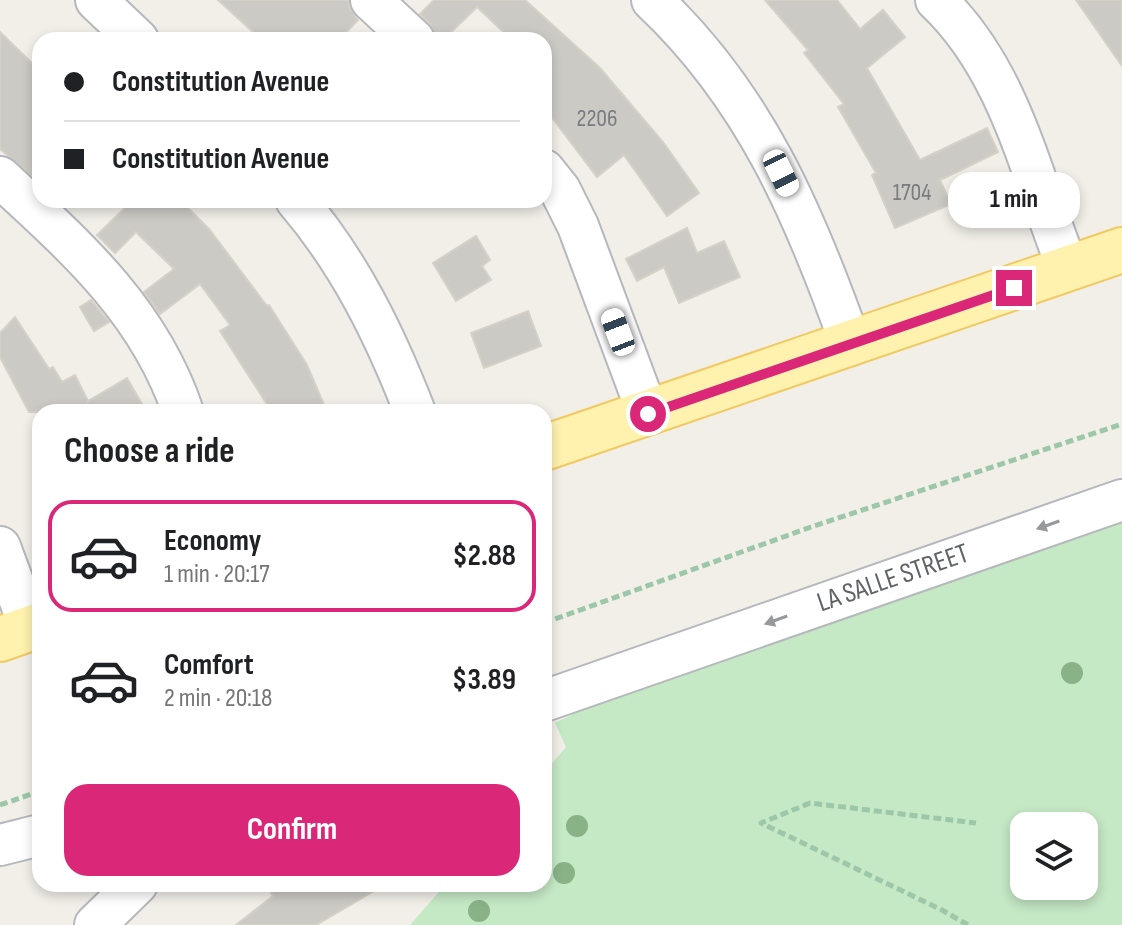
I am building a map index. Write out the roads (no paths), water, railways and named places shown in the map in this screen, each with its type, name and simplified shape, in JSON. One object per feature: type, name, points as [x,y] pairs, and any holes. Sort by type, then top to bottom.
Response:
[{"type":"main road","points":[[552,445],[1122,250]]},
{"type":"street","points":[[96,0],[130,32]]},
{"type":"street","points":[[371,0],[405,32]]},
{"type":"street","points":[[652,0],[677,23],[718,72],[781,173],[810,232],[851,345]]},
{"type":"street","points":[[936,0],[991,69],[1007,100],[1068,269]]},
{"type":"street","points":[[0,177],[32,207]]},
{"type":"street","points":[[552,180],[578,226],[648,414]]},
{"type":"street","points":[[33,208],[126,302],[156,348],[180,404]]},
{"type":"street","points":[[302,208],[346,265],[394,358],[412,404]]},
{"type":"street","name":"LA SALLE STREET","points":[[552,698],[1122,500]]},
{"type":"street","points":[[0,547],[23,631]]},
{"type":"street","points":[[0,845],[32,837]]},
{"type":"street","points":[[95,925],[129,892]]}]
